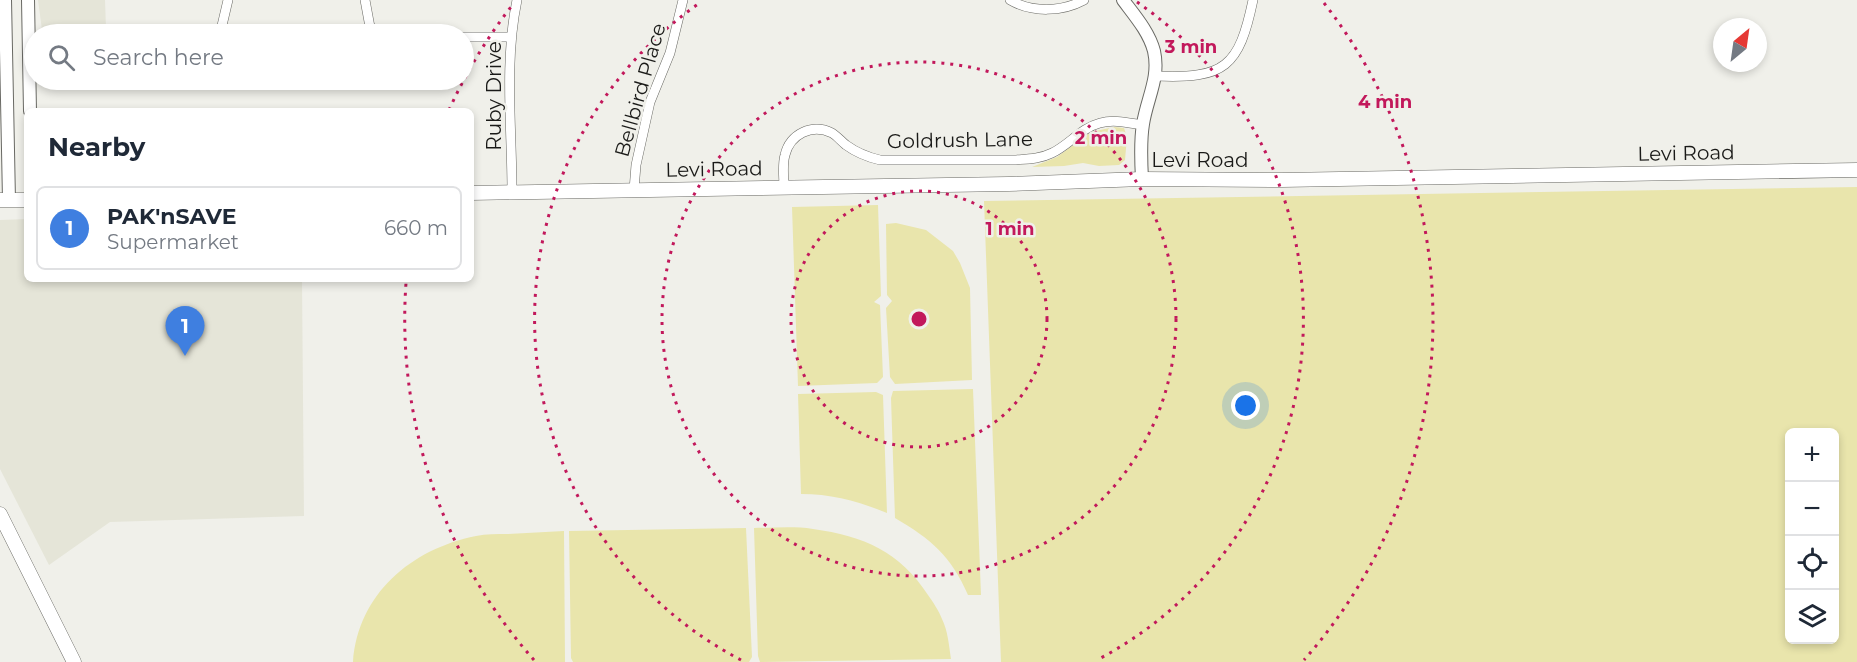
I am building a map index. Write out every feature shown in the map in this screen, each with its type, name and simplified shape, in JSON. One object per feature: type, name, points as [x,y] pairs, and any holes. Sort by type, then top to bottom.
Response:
[{"type":"main road","name":"Levi Road","points":[[474,193],[1008,184],[1142,179],[1282,180],[1857,170]]},
{"type":"main road","points":[[4,200],[24,200]]},
{"type":"main road","points":[[0,514],[74,662]]},
{"type":"street","points":[[4,200],[7,65],[5,0]]},
{"type":"street","points":[[28,0],[28,24]]},
{"type":"street","points":[[222,24],[228,0]]},
{"type":"street","points":[[365,0],[369,24]]},
{"type":"street","name":"Ruby Drive","points":[[512,192],[511,37],[518,0]]},
{"type":"street","name":"Bellbird Place","points":[[634,190],[636,165],[653,93],[670,53],[683,0]]},
{"type":"street","points":[[1010,0],[1022,6],[1047,9],[1069,7],[1084,0]]},
{"type":"street","points":[[1123,0],[1150,40],[1154,50],[1156,76],[1143,125],[1142,179]]},
{"type":"street","points":[[1156,76],[1200,76],[1218,70],[1228,62],[1242,42],[1253,0]]},
{"type":"street","points":[[474,37],[511,37]]},
{"type":"street","points":[[7,65],[24,65]]},
{"type":"street","points":[[30,90],[30,108]]},
{"type":"street","name":"Goldrush Lane","points":[[784,188],[783,161],[788,146],[797,136],[810,130],[824,130],[832,133],[859,154],[880,160],[1014,160],[1033,159],[1052,153],[1087,128],[1100,123],[1115,121],[1143,125]]},
{"type":"shaded area","points":[[38,0],[105,0],[106,24],[41,24]]},
{"type":"shaded area","points":[[1114,127],[1124,128],[1127,137],[1125,160],[1119,165],[1099,166],[1083,163],[1032,167],[1057,157],[1091,132]]},
{"type":"shaded area","points":[[1857,187],[1857,662],[1001,662],[984,201]]},
{"type":"shaded area","points":[[878,205],[881,296],[874,302],[880,305],[883,377],[877,383],[798,386],[792,207]]},
{"type":"shaded area","points":[[24,219],[24,282],[302,282],[304,516],[110,522],[49,565],[0,469],[0,220]]},
{"type":"shaded area","points":[[896,223],[926,230],[953,251],[960,263],[970,288],[972,380],[895,384],[890,377],[886,308],[892,301],[887,295],[886,224]]},
{"type":"shaded area","points":[[973,389],[981,595],[968,595],[954,569],[939,550],[919,533],[895,518],[891,398],[893,391]]},
{"type":"shaded area","points":[[876,392],[883,395],[887,513],[845,499],[801,494],[798,394]]},
{"type":"shaded area","points":[[746,528],[752,657],[749,662],[573,662],[571,658],[569,531]]},
{"type":"shaded area","points":[[754,528],[798,528],[831,532],[849,536],[879,548],[893,557],[917,580],[938,610],[946,628],[951,659],[760,662]]},
{"type":"shaded area","points":[[564,531],[565,662],[353,662],[357,638],[365,615],[392,578],[410,564],[452,542],[476,536]]},
{"type":"place","name":"PAK'nSAVE","points":[[185,356]]}]
